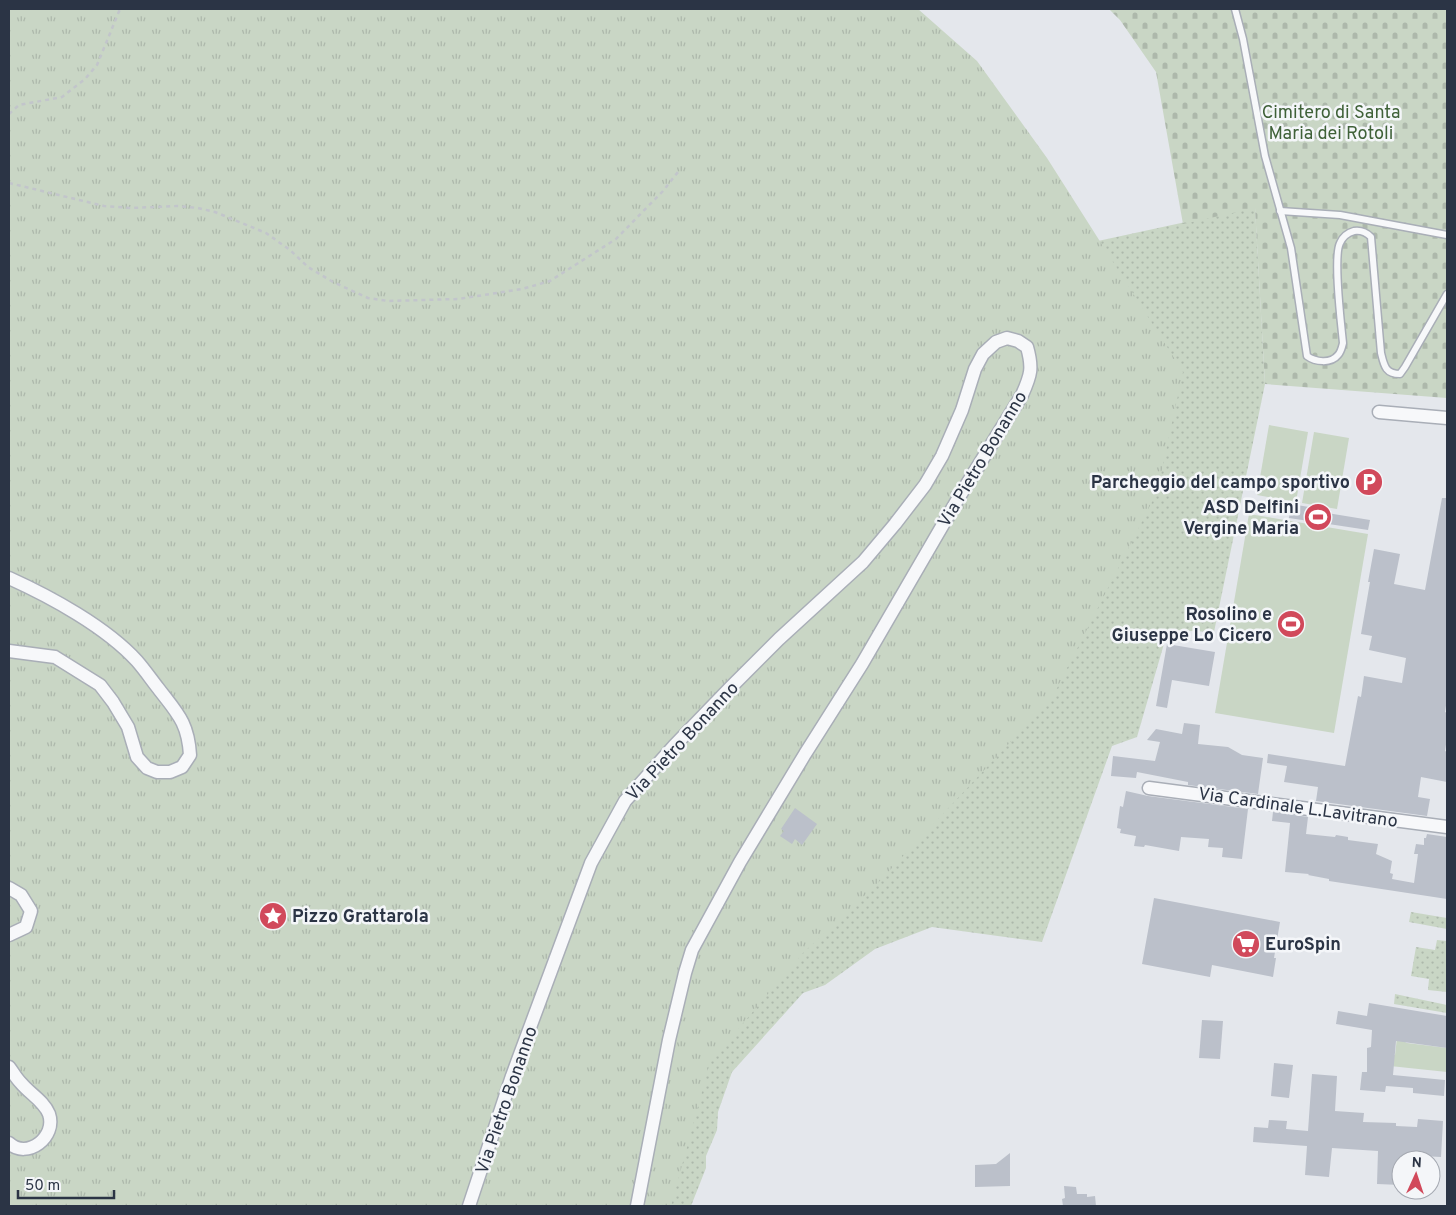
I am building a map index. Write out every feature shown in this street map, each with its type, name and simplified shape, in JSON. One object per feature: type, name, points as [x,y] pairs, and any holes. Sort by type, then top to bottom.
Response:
[{"type":"street","name":"Via Pietro Bonanno","points":[[469,1206],[512,1076],[588,872],[607,832],[625,801],[674,746],[730,688],[779,639],[870,554],[925,485],[942,456],[962,410],[975,369],[983,354],[996,342],[1006,338],[1018,341],[1027,347],[1031,361],[1030,378],[1022,395],[959,497],[862,664],[740,862],[692,950],[669,1040],[637,1206]]},
{"type":"street","points":[[1378,412],[1447,418]]},
{"type":"street","points":[[9,578],[32,588],[86,620],[117,642],[136,661],[177,712],[186,728],[190,755],[182,767],[170,772],[157,772],[147,768],[137,758],[128,727],[100,685],[55,657],[9,651]]},
{"type":"street","name":"Via Cardinale L.Lavitrano","points":[[1149,788],[1447,827]]},
{"type":"street","points":[[9,888],[20,896],[31,911],[26,926],[9,935]]},
{"type":"street","points":[[9,1067],[20,1082],[46,1108],[50,1117],[47,1135],[33,1148],[21,1150],[9,1144]]},
{"type":"lane","points":[[1235,9],[1243,39],[1265,156],[1291,248],[1307,356],[1314,361],[1325,361],[1340,354],[1343,343],[1336,258],[1339,243],[1347,233],[1356,230],[1365,232],[1371,237],[1381,353],[1385,369],[1392,374],[1400,374],[1405,367],[1447,294]]},
{"type":"lane","points":[[1280,211],[1340,215],[1447,234]]},
{"type":"path","points":[[9,114],[19,105],[62,98],[85,79],[97,65],[120,9]]},
{"type":"path","points":[[9,183],[104,206],[131,208],[177,206],[215,212],[266,233],[308,266],[333,282],[368,298],[388,301],[458,299],[522,289],[550,280],[616,239],[663,191],[678,172]]},
{"type":"green space","points":[[9,9],[918,9],[977,61],[1047,158],[1183,372],[1157,492],[1052,698],[875,886],[803,953],[710,1062],[671,1206],[9,1206]]},
{"type":"green space","name":"Cimitero di Santa Maria dei Rotoli","points":[[1109,9],[1447,9],[1447,398],[1265,384],[1255,208],[1183,224],[1156,72],[1120,20]]},
{"type":"green space","points":[[1255,207],[1265,384],[1214,632],[1168,630],[1137,737],[1112,746],[1042,942],[932,927],[875,949],[825,985],[803,993],[732,1072],[718,1112],[717,1130],[706,1156],[706,1168],[691,1206],[648,1206],[1024,257]]},
{"type":"green space","points":[[1269,425],[1308,432],[1296,502],[1257,495]]},
{"type":"green space","points":[[1314,432],[1349,438],[1337,509],[1302,503]]},
{"type":"green space","name":"Rosolino e Giuseppe Lo Cicero","points":[[1249,514],[1368,534],[1334,733],[1215,713]]},
{"type":"green space","points":[[1411,912],[1447,918],[1447,929],[1409,922]]},
{"type":"green space","points":[[1437,940],[1447,941],[1447,992],[1428,990],[1429,979],[1411,976],[1416,947],[1435,950]]},
{"type":"green space","points":[[1395,994],[1447,1005],[1447,1013],[1394,1004]]},
{"type":"green space","points":[[1397,1038],[1407,1043],[1447,1048],[1447,1072],[1390,1066],[1391,1055],[1395,1055]]},
{"type":"building","points":[[1442,498],[1447,498],[1447,699],[1445,712],[1447,713],[1447,738],[1445,751],[1447,752],[1447,782],[1421,777],[1418,797],[1430,799],[1427,816],[1316,801],[1318,787],[1284,782],[1287,766],[1267,763],[1268,754],[1345,766],[1358,696],[1361,697],[1364,676],[1402,683],[1406,658],[1369,650],[1372,636],[1361,634],[1374,549],[1400,554],[1394,584],[1425,590]]},
{"type":"building","name":"ASD Delfini Vergine Maria","points":[[1291,504],[1309,507],[1309,510],[1370,520],[1368,530],[1289,518]]},
{"type":"building","points":[[1167,644],[1215,652],[1209,686],[1172,680],[1167,708],[1156,706]]},
{"type":"building","points":[[1184,723],[1200,725],[1198,744],[1228,747],[1242,755],[1263,758],[1258,794],[1188,785],[1188,782],[1137,772],[1136,778],[1111,776],[1113,756],[1155,761],[1160,742],[1147,740],[1156,729],[1182,734]]},
{"type":"building","points":[[1126,791],[1148,796],[1248,809],[1242,859],[1222,857],[1223,848],[1208,847],[1209,839],[1181,837],[1179,851],[1145,845],[1144,847],[1134,846],[1136,836],[1120,833],[1121,829],[1117,828],[1120,806],[1123,807]]},
{"type":"building","points":[[795,808],[817,824],[802,845],[795,839],[792,844],[780,836],[784,831],[781,829]]},
{"type":"building","points":[[1273,812],[1308,817],[1306,834],[1335,837],[1336,835],[1348,837],[1348,840],[1378,844],[1376,854],[1392,861],[1390,873],[1393,874],[1392,879],[1414,883],[1418,854],[1414,854],[1416,844],[1424,845],[1424,838],[1426,838],[1427,834],[1447,837],[1447,899],[1329,881],[1329,879],[1309,874],[1285,872],[1290,823],[1272,821]]},
{"type":"building","points":[[1154,898],[1280,922],[1273,977],[1212,965],[1210,977],[1142,964]]},
{"type":"building","points":[[1369,1003],[1447,1016],[1447,1048],[1396,1041],[1393,1075],[1445,1080],[1444,1096],[1413,1093],[1413,1088],[1386,1086],[1385,1092],[1360,1090],[1362,1072],[1367,1072],[1367,1048],[1371,1047],[1372,1030],[1336,1024],[1338,1011],[1367,1016]]},
{"type":"building","points":[[1202,1020],[1223,1021],[1220,1059],[1199,1058]]},
{"type":"building","points":[[1274,1063],[1293,1065],[1289,1098],[1271,1096]]},
{"type":"building","points":[[1312,1074],[1337,1076],[1335,1111],[1364,1113],[1363,1122],[1396,1123],[1396,1126],[1417,1127],[1418,1119],[1443,1121],[1441,1157],[1441,1150],[1391,1150],[1391,1185],[1377,1184],[1378,1151],[1332,1148],[1329,1177],[1305,1175],[1307,1146],[1253,1142],[1254,1127],[1268,1128],[1269,1120],[1287,1121],[1286,1129],[1308,1131]]},
{"type":"building","points":[[1010,1153],[1010,1186],[975,1187],[975,1165],[996,1164]]},
{"type":"building","points":[[1064,1186],[1076,1187],[1077,1194],[1087,1194],[1087,1197],[1095,1196],[1096,1206],[1063,1206],[1062,1199],[1065,1198]]},
{"type":"place","name":"Parcheggio del campo sportivo","points":[[1369,482]]},
{"type":"place","name":"ASD Delfini Vergine Maria","points":[[1318,517]]},
{"type":"place","name":"Rosolino e Giuseppe Lo Cicero","points":[[1291,624]]},
{"type":"place","name":"Pizzo Grattarola","points":[[273,916]]},
{"type":"place","name":"EuroSpin","points":[[1246,944]]}]
